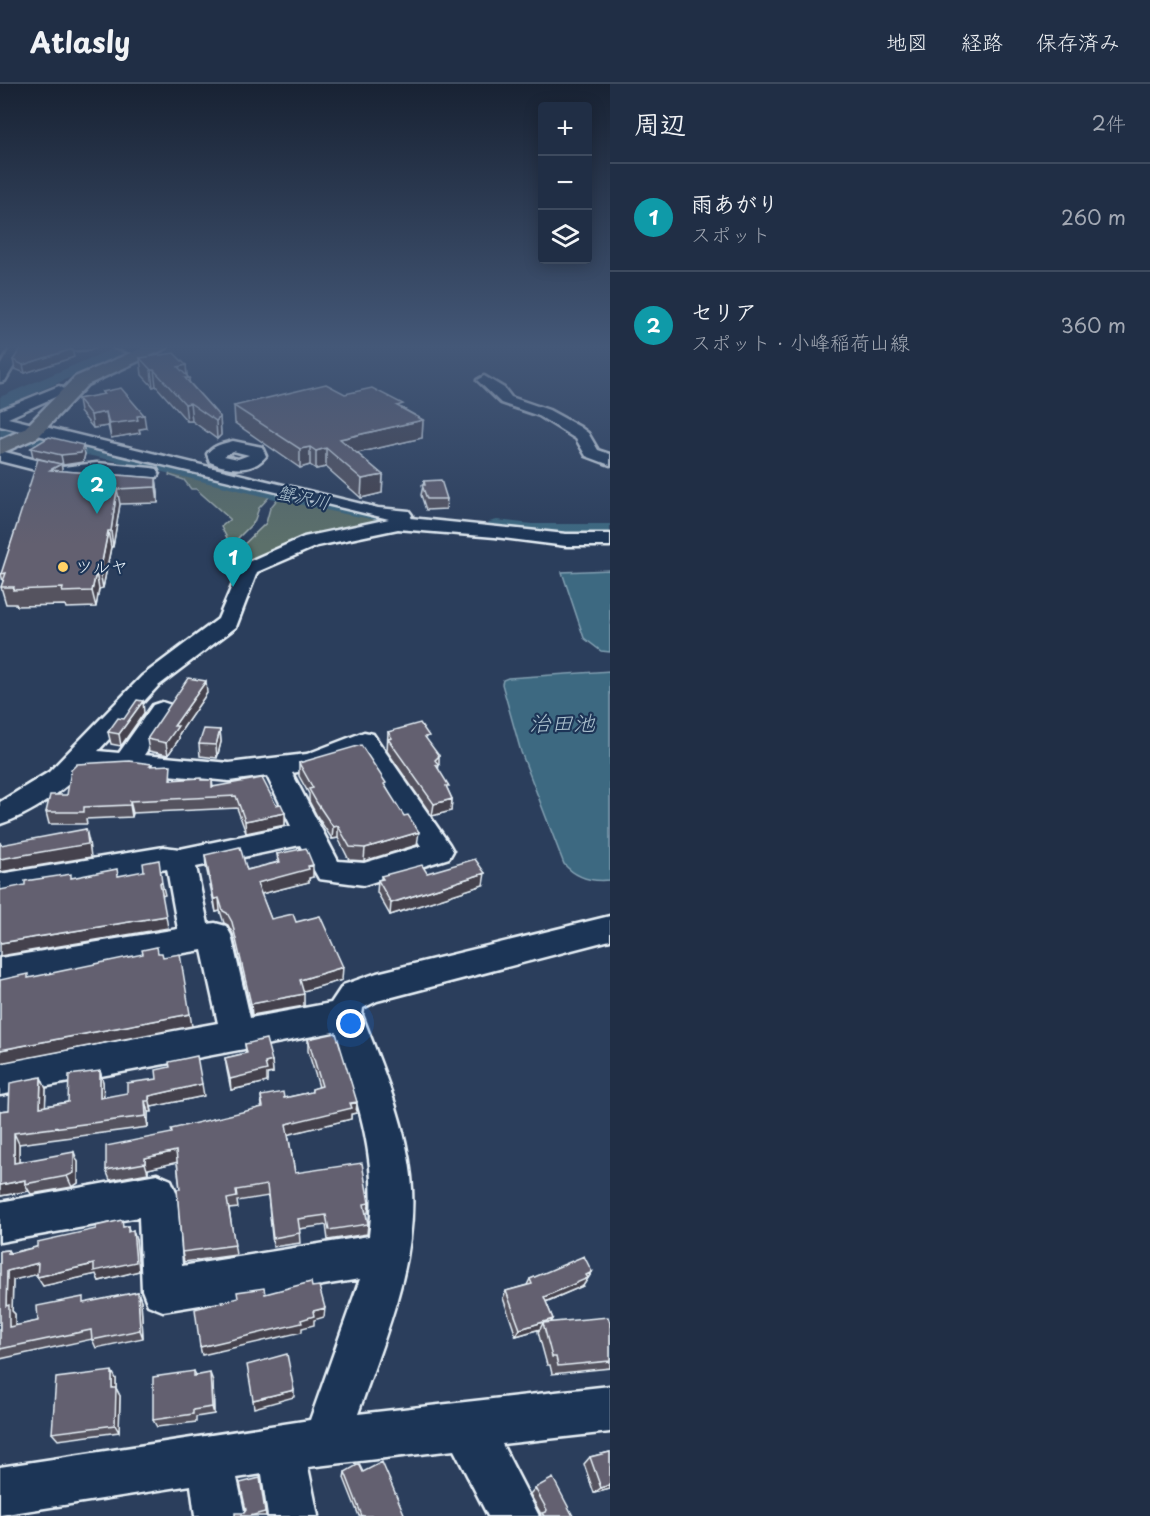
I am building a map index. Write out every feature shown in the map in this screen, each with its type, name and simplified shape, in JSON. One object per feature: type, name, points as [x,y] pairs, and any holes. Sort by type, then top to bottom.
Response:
[{"type":"main road","points":[[2,454],[38,436],[57,412]]},
{"type":"street","points":[[541,412],[582,436],[592,453],[610,460]]},
{"type":"street","points":[[0,421],[38,436],[378,513],[532,528],[610,527]]},
{"type":"street","points":[[2,454],[63,472],[98,468],[162,474],[177,467],[216,459]]},
{"type":"street","points":[[0,814],[39,794],[80,758],[150,681],[228,622],[248,569],[311,541],[398,523],[494,530],[581,540],[610,540]]},
{"type":"street","points":[[126,762],[162,710]]},
{"type":"street","points":[[80,758],[228,772],[311,762],[364,740],[439,851],[364,874],[329,871],[276,768]]},
{"type":"street","points":[[0,885],[164,858],[180,860],[308,833]]},
{"type":"street","points":[[180,860],[195,937]]},
{"type":"street","points":[[292,1516],[303,1444],[377,1293],[392,1217],[393,1179],[387,1144],[372,1091],[345,1016],[346,1003],[354,994],[377,987],[610,928]]},
{"type":"street","points":[[0,971],[215,935],[237,1035]]},
{"type":"street","points":[[0,1079],[345,1016]]},
{"type":"street","points":[[0,1222],[157,1194],[163,1290],[386,1254]]},
{"type":"street","points":[[0,1491],[303,1444],[610,1409]]},
{"type":"street","points":[[466,1425],[514,1516]]},
{"type":"street","points":[[210,1458],[220,1516]]},
{"type":"green space","points":[[171,471],[271,495],[259,508],[254,522],[231,545],[221,527],[230,519],[196,489],[191,489],[184,480],[169,475]]},
{"type":"green space","points":[[279,497],[384,519],[303,536],[246,562],[235,563],[234,554],[266,523],[270,508]]},
{"type":"water","points":[[610,570],[610,652],[601,651],[584,638],[562,572]]},
{"type":"water","name":"治田池","points":[[610,671],[610,880],[597,880],[579,876],[564,864],[521,752],[502,684],[503,680],[508,678]]},
{"type":"building","points":[[88,412],[141,412],[144,415],[137,416],[138,420],[109,424],[106,412],[91,415]]},
{"type":"building","points":[[203,412],[215,412],[220,417],[216,421]]},
{"type":"building","points":[[243,412],[408,412],[423,420],[340,439],[383,475],[362,479],[326,448],[316,451],[310,447],[300,449]]},
{"type":"building","points":[[49,437],[83,445],[81,453],[61,455],[31,448]]},
{"type":"building","points":[[38,459],[61,464],[50,470],[156,478],[156,487],[117,489],[111,531],[108,531],[100,572],[96,572],[92,591],[62,592],[63,588],[13,590],[14,587],[1,587],[6,573],[1,574]]},
{"type":"building","points":[[441,480],[447,499],[427,499],[422,485],[425,485],[424,481]]},
{"type":"building","points":[[188,678],[206,681],[174,726],[178,726],[166,743],[147,739]]},
{"type":"building","points":[[137,700],[143,701],[119,734],[108,732],[118,718],[124,719]]},
{"type":"building","points":[[420,723],[429,736],[425,737],[439,756],[435,760],[439,765],[436,765],[449,786],[446,786],[452,799],[434,804],[388,739],[392,738],[388,732]]},
{"type":"building","points":[[204,729],[220,730],[216,745],[199,744]]},
{"type":"building","points":[[361,745],[404,816],[408,815],[419,832],[365,848],[350,847],[338,826],[333,827],[317,803],[309,789],[313,788],[299,763]]},
{"type":"building","points":[[129,761],[152,764],[150,766],[171,765],[170,780],[201,778],[201,780],[212,780],[212,787],[262,778],[276,805],[281,804],[285,813],[245,821],[236,796],[130,801],[130,805],[84,807],[84,812],[46,812],[50,795],[67,795],[71,770],[77,764]]},
{"type":"building","points":[[86,829],[88,844],[0,859],[0,842],[1,845]]},
{"type":"building","points":[[240,847],[247,870],[280,862],[277,854],[306,848],[313,865],[308,866],[309,869],[257,883],[271,919],[293,914],[296,922],[320,916],[343,967],[300,980],[304,994],[251,1004],[232,922],[227,913],[223,911],[219,898],[214,899],[205,855]]},
{"type":"building","points":[[475,859],[485,873],[391,903],[378,880],[383,879],[381,876],[422,865],[427,873]]},
{"type":"building","points":[[159,860],[162,883],[160,883],[166,916],[0,943],[0,890],[25,885],[25,881],[71,874],[71,878],[117,869],[118,876],[144,871],[143,863]]},
{"type":"building","points":[[157,947],[158,953],[162,953],[163,957],[180,954],[190,1014],[0,1050],[0,980],[28,974],[28,978],[143,954],[142,950]]},
{"type":"building","points":[[336,1033],[357,1102],[350,1103],[352,1108],[286,1124],[295,1173],[362,1163],[369,1203],[364,1204],[368,1224],[329,1230],[326,1215],[298,1219],[300,1233],[273,1238],[267,1185],[236,1190],[237,1197],[227,1199],[235,1245],[182,1252],[176,1151],[145,1158],[145,1163],[106,1170],[106,1146],[172,1133],[171,1129],[263,1107],[261,1096],[283,1092],[284,1098],[312,1092],[312,1089],[322,1086],[308,1039]]},
{"type":"building","points":[[266,1039],[272,1061],[265,1063],[267,1070],[230,1079],[225,1058],[247,1053],[245,1044]]},
{"type":"building","points":[[197,1056],[202,1084],[149,1096],[149,1101],[145,1101],[146,1116],[14,1133],[14,1163],[74,1152],[74,1173],[25,1184],[25,1180],[0,1185],[0,1111],[9,1110],[10,1083],[41,1077],[40,1107],[68,1102],[69,1075],[100,1071],[100,1098],[127,1093],[127,1083],[157,1079],[156,1070],[170,1067],[169,1062]]},
{"type":"building","points":[[122,1220],[123,1227],[128,1226],[128,1232],[133,1230],[136,1262],[94,1271],[94,1264],[37,1277],[38,1263],[7,1271],[6,1306],[9,1305],[9,1327],[38,1321],[37,1306],[83,1297],[83,1303],[138,1292],[140,1330],[92,1340],[91,1330],[0,1349],[0,1251],[8,1250],[8,1254],[37,1247],[37,1242],[96,1229],[96,1226]]},
{"type":"building","points":[[584,1256],[592,1272],[586,1275],[588,1278],[544,1297],[553,1319],[520,1329],[506,1291],[532,1284],[530,1279]]},
{"type":"building","points":[[311,1282],[312,1287],[319,1286],[325,1308],[313,1311],[314,1316],[301,1320],[302,1323],[200,1347],[195,1309],[238,1298],[237,1292],[264,1288],[265,1294]]},
{"type":"building","points":[[608,1317],[610,1361],[558,1366],[556,1357],[552,1357],[543,1323]]},
{"type":"building","points":[[287,1354],[294,1390],[253,1400],[247,1365]]},
{"type":"building","points":[[112,1371],[112,1388],[116,1388],[115,1425],[52,1433],[56,1378]]},
{"type":"building","points":[[194,1371],[194,1376],[210,1373],[212,1407],[193,1410],[193,1414],[153,1420],[153,1377]]},
{"type":"building","points":[[610,1452],[610,1485],[601,1488],[590,1457]]},
{"type":"building","points":[[382,1462],[405,1516],[362,1516],[345,1472],[359,1464],[363,1472]]},
{"type":"building","points":[[260,1478],[265,1512],[250,1516],[235,1516],[235,1513],[244,1513],[246,1510],[240,1483]]},
{"type":"building","points":[[553,1478],[573,1516],[544,1516],[542,1513],[547,1510],[535,1488]]},
{"type":"waterway","name":"蟹沢川","points":[[0,434],[53,441],[350,510],[403,518]]},
{"type":"waterway","name":"蟹沢川","points":[[497,527],[532,531],[610,531]]},
{"type":"place","name":"セリア","points":[[97,514]]},
{"type":"place","name":"ツルヤ","points":[[63,567]]},
{"type":"place","name":"雨あがり","points":[[233,587]]}]
